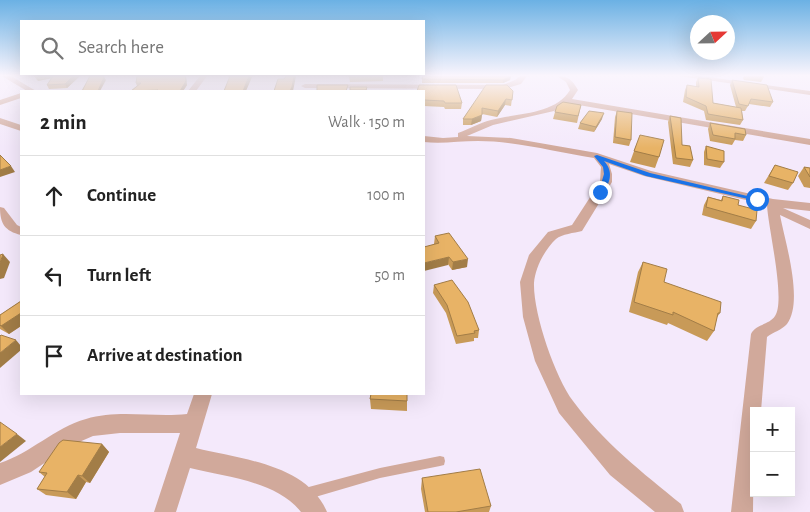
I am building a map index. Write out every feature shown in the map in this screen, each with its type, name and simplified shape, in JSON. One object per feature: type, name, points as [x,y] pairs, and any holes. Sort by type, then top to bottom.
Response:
[{"type":"street","points":[[427,140],[460,135],[484,126],[542,112],[567,102],[810,142]]},
{"type":"street","points":[[0,121],[20,128]]},
{"type":"street","points":[[427,140],[494,139],[597,156],[648,174],[773,205],[810,208]]},
{"type":"street","points":[[597,156],[606,167],[607,174],[606,182],[600,192],[577,228],[553,235],[536,255],[527,282],[531,317],[544,361],[566,407],[618,467],[673,512]]},
{"type":"street","points":[[773,205],[810,225]]},
{"type":"street","points":[[742,512],[759,334],[764,329],[781,321],[786,306],[783,258],[775,231],[773,205]]},
{"type":"street","points":[[0,211],[12,228],[20,231]]},
{"type":"street","points":[[165,512],[203,395]]},
{"type":"street","points":[[0,474],[27,464],[66,437],[83,429],[101,424],[132,423],[157,425],[194,422]]},
{"type":"street","points":[[184,456],[277,479],[302,495],[316,512]]},
{"type":"lane","points":[[302,495],[380,473],[440,461]]},
{"type":"building","points":[[425,100],[461,100],[462,103],[445,103],[444,101]]},
{"type":"building","points":[[476,100],[505,100],[498,111],[482,108],[482,115],[472,119],[463,119]]},
{"type":"building","points":[[692,100],[713,100],[713,103],[741,108],[743,120],[708,114],[706,106]]},
{"type":"building","points":[[738,100],[751,100],[748,106],[739,104]]},
{"type":"building","points":[[563,102],[581,105],[578,116],[555,112],[557,106]]},
{"type":"building","points":[[589,111],[604,113],[596,127],[580,123]]},
{"type":"building","points":[[617,111],[632,113],[631,140],[615,137]]},
{"type":"building","points":[[670,116],[681,118],[682,145],[690,146],[693,160],[676,158]]},
{"type":"building","points":[[710,123],[745,129],[746,135],[735,133],[735,139],[713,135]]},
{"type":"building","points":[[640,135],[664,140],[659,157],[634,151]]},
{"type":"building","points":[[706,146],[724,151],[724,162],[707,159]]},
{"type":"building","points":[[0,155],[11,166],[0,170]]},
{"type":"building","points":[[775,165],[798,172],[793,183],[769,176]]},
{"type":"building","points":[[804,167],[810,168],[810,177]]},
{"type":"building","points":[[723,196],[739,200],[738,205],[757,210],[756,221],[706,207],[708,197],[722,201]]},
{"type":"building","points":[[449,233],[468,259],[453,262],[449,257],[425,263],[425,247],[439,243],[435,236]]},
{"type":"building","points":[[643,262],[667,269],[664,282],[721,302],[720,313],[718,313],[714,331],[673,312],[673,315],[634,302]]},
{"type":"building","points":[[452,280],[468,302],[479,330],[474,331],[475,333],[457,336],[447,305],[434,285]]},
{"type":"building","points":[[20,302],[20,314],[1,326],[0,315]]},
{"type":"building","points":[[0,336],[16,340],[0,353]]},
{"type":"building","points":[[371,395],[407,395],[407,401],[370,399]]},
{"type":"building","points":[[0,422],[17,434],[0,447]]},
{"type":"building","points":[[63,440],[102,444],[82,476],[78,475],[67,492],[37,489],[47,473],[39,472]]},
{"type":"building","points":[[480,469],[491,506],[456,512],[428,512],[422,478]]},
{"type":"route","points":[[600,192],[606,182],[607,174],[606,167],[597,156],[648,174],[757,199]]}]
